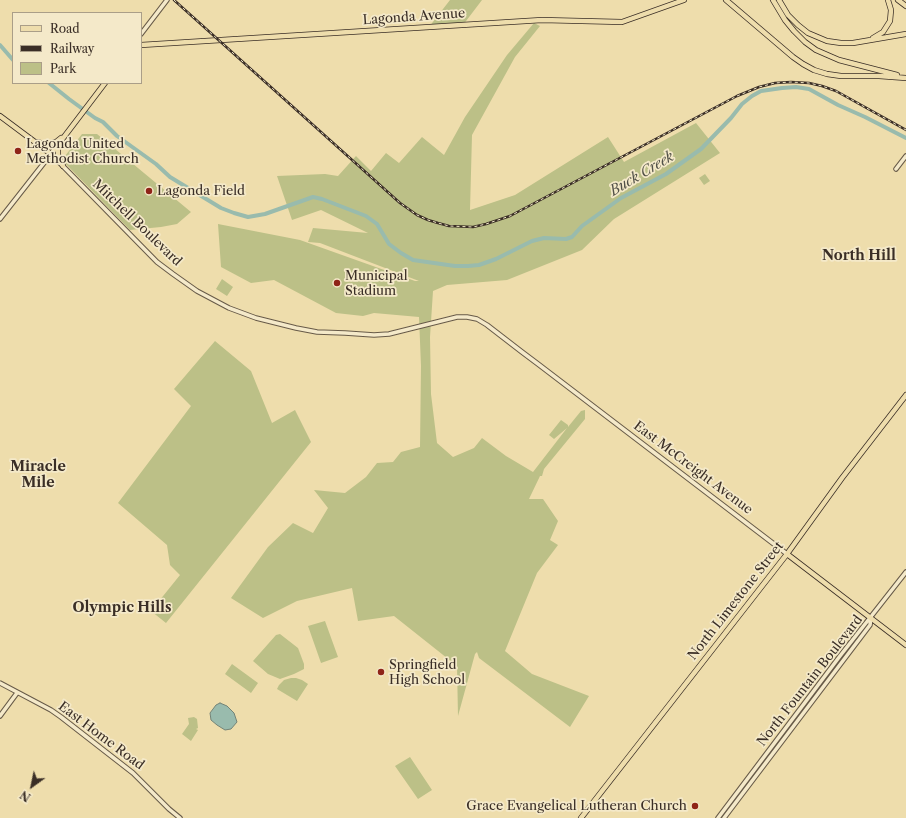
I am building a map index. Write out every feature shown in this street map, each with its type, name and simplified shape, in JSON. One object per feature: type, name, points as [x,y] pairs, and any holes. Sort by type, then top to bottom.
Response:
[{"type":"main road","name":"Lagonda Avenue","points":[[142,45],[542,20],[622,22],[684,0]]},
{"type":"main road","points":[[726,0],[792,57],[814,70],[841,76],[906,78]]},
{"type":"main road","points":[[773,0],[785,20],[794,31],[816,50],[839,60],[906,78]]},
{"type":"main road","points":[[779,0],[792,20],[803,29],[827,41],[853,43],[906,34]]},
{"type":"main road","points":[[867,41],[886,29],[891,14],[891,6],[888,0]]},
{"type":"main road","points":[[898,0],[906,6]]},
{"type":"main road","points":[[51,154],[104,84]]},
{"type":"main road","name":"Mitchell Boulevard","points":[[1,117],[51,154]]},
{"type":"main road","points":[[34,141],[48,144],[56,142],[64,136]]},
{"type":"main road","points":[[63,166],[58,149],[64,136]]},
{"type":"main road","name":"North Limestone Street","points":[[581,818],[787,554],[842,478],[906,395]]},
{"type":"main road","name":"East McCreight Avenue","points":[[787,554],[906,645]]},
{"type":"street","points":[[142,33],[167,0]]},
{"type":"street","points":[[0,218],[51,154]]},
{"type":"street","name":"Mitchell Boulevard","points":[[51,154],[157,262],[192,288],[229,308],[256,318],[296,328],[318,332],[374,335],[388,334],[457,317],[467,317],[482,322],[501,336]]},
{"type":"street","points":[[896,169],[906,156]]},
{"type":"street","name":"East McCreight Avenue","points":[[501,336],[787,554]]},
{"type":"street","points":[[871,618],[906,572]]},
{"type":"street","name":"North Fountain Boulevard","points":[[718,818],[840,656],[867,621],[871,618]]},
{"type":"street","name":"North Fountain Boulevard","points":[[724,818],[870,625],[871,618]]},
{"type":"street","name":"East Home Road","points":[[0,683],[51,710],[61,717],[138,777],[180,818]]},
{"type":"street","points":[[0,716],[17,693]]},
{"type":"green space","points":[[450,0],[482,0],[463,25],[429,27]]},
{"type":"green space","points":[[534,23],[540,26],[515,57],[472,135],[470,210],[515,195],[608,137],[624,162],[696,123],[720,153],[614,219],[582,250],[507,280],[447,285],[433,291],[430,337],[431,394],[437,443],[453,457],[474,448],[482,438],[506,456],[533,472],[567,428],[554,439],[549,435],[561,420],[568,425],[568,427],[581,411],[585,410],[585,419],[544,469],[542,476],[540,476],[529,499],[543,499],[558,521],[550,540],[558,545],[537,573],[505,651],[532,674],[589,696],[570,727],[479,658],[477,652],[475,654],[458,716],[457,666],[394,616],[358,621],[352,588],[297,601],[263,618],[231,598],[268,547],[293,523],[313,533],[328,508],[314,490],[345,493],[366,477],[377,463],[393,462],[401,452],[420,447],[421,366],[419,317],[374,313],[363,316],[336,313],[274,280],[251,283],[221,267],[218,224],[300,240],[415,281],[419,281],[320,243],[308,242],[313,228],[368,233],[321,210],[292,220],[277,176],[325,174],[338,176],[356,156],[371,171],[386,153],[399,163],[422,137],[444,155],[465,117],[507,55]]},
{"type":"green space","points":[[82,134],[97,134],[191,212],[177,224],[130,230],[62,160]]},
{"type":"green space","points":[[705,174],[710,181],[704,185],[699,178]]},
{"type":"green space","points":[[222,279],[233,287],[227,296],[216,289]]},
{"type":"green space","points":[[215,341],[251,371],[272,423],[295,410],[311,442],[166,623],[151,611],[180,575],[170,565],[167,545],[118,503],[191,406],[174,389]]},
{"type":"green space","points":[[325,621],[338,657],[321,663],[308,626]]},
{"type":"green space","points":[[280,634],[298,648],[304,664],[304,669],[280,679],[268,674],[253,661],[276,635]]},
{"type":"green space","points":[[232,664],[258,683],[251,693],[225,674]]},
{"type":"green space","points":[[291,678],[302,680],[308,684],[297,701],[277,689],[284,680]]},
{"type":"green space","points":[[194,717],[197,719],[198,728],[196,729],[198,730],[191,741],[182,734],[189,724],[188,718]]},
{"type":"green space","points":[[410,757],[432,790],[418,799],[395,766]]},
{"type":"shaded area","points":[[220,703],[227,706],[234,713],[237,722],[231,729],[225,730],[211,720],[210,713],[216,705]]},
{"type":"waterway","name":"Buck Creek","points":[[0,45],[12,59]]},
{"type":"waterway","name":"Buck Creek","points":[[50,84],[95,118],[103,122],[117,136],[156,164],[170,177],[221,208],[248,217],[265,214],[313,197],[322,199],[366,216],[377,224],[389,244],[413,260],[455,266],[479,265],[496,259],[532,241],[544,238],[566,239],[572,237],[582,226],[621,198],[666,174],[701,149],[731,118],[742,104],[761,91],[796,87],[809,89],[838,105],[906,138]]},
{"type":"railway","points":[[174,0],[400,203],[417,215],[449,226],[473,227],[510,216],[737,96],[759,87],[775,83],[809,83],[836,91],[906,130]]},
{"type":"place","name":"Lagonda United Methodist Church","points":[[18,151]]},
{"type":"place","name":"Lagonda Field","points":[[149,191]]},
{"type":"place","name":"Municipal Stadium","points":[[337,283]]},
{"type":"place","name":"Springfield High School","points":[[381,672]]},
{"type":"place","name":"Grace Evangelical Lutheran Church","points":[[695,806]]},
{"type":"district","name":"North Hill","points":[[859,256]]},
{"type":"district","name":"Miracle Mile","points":[[38,476]]},
{"type":"district","name":"Olympic Hills","points":[[122,608]]}]
